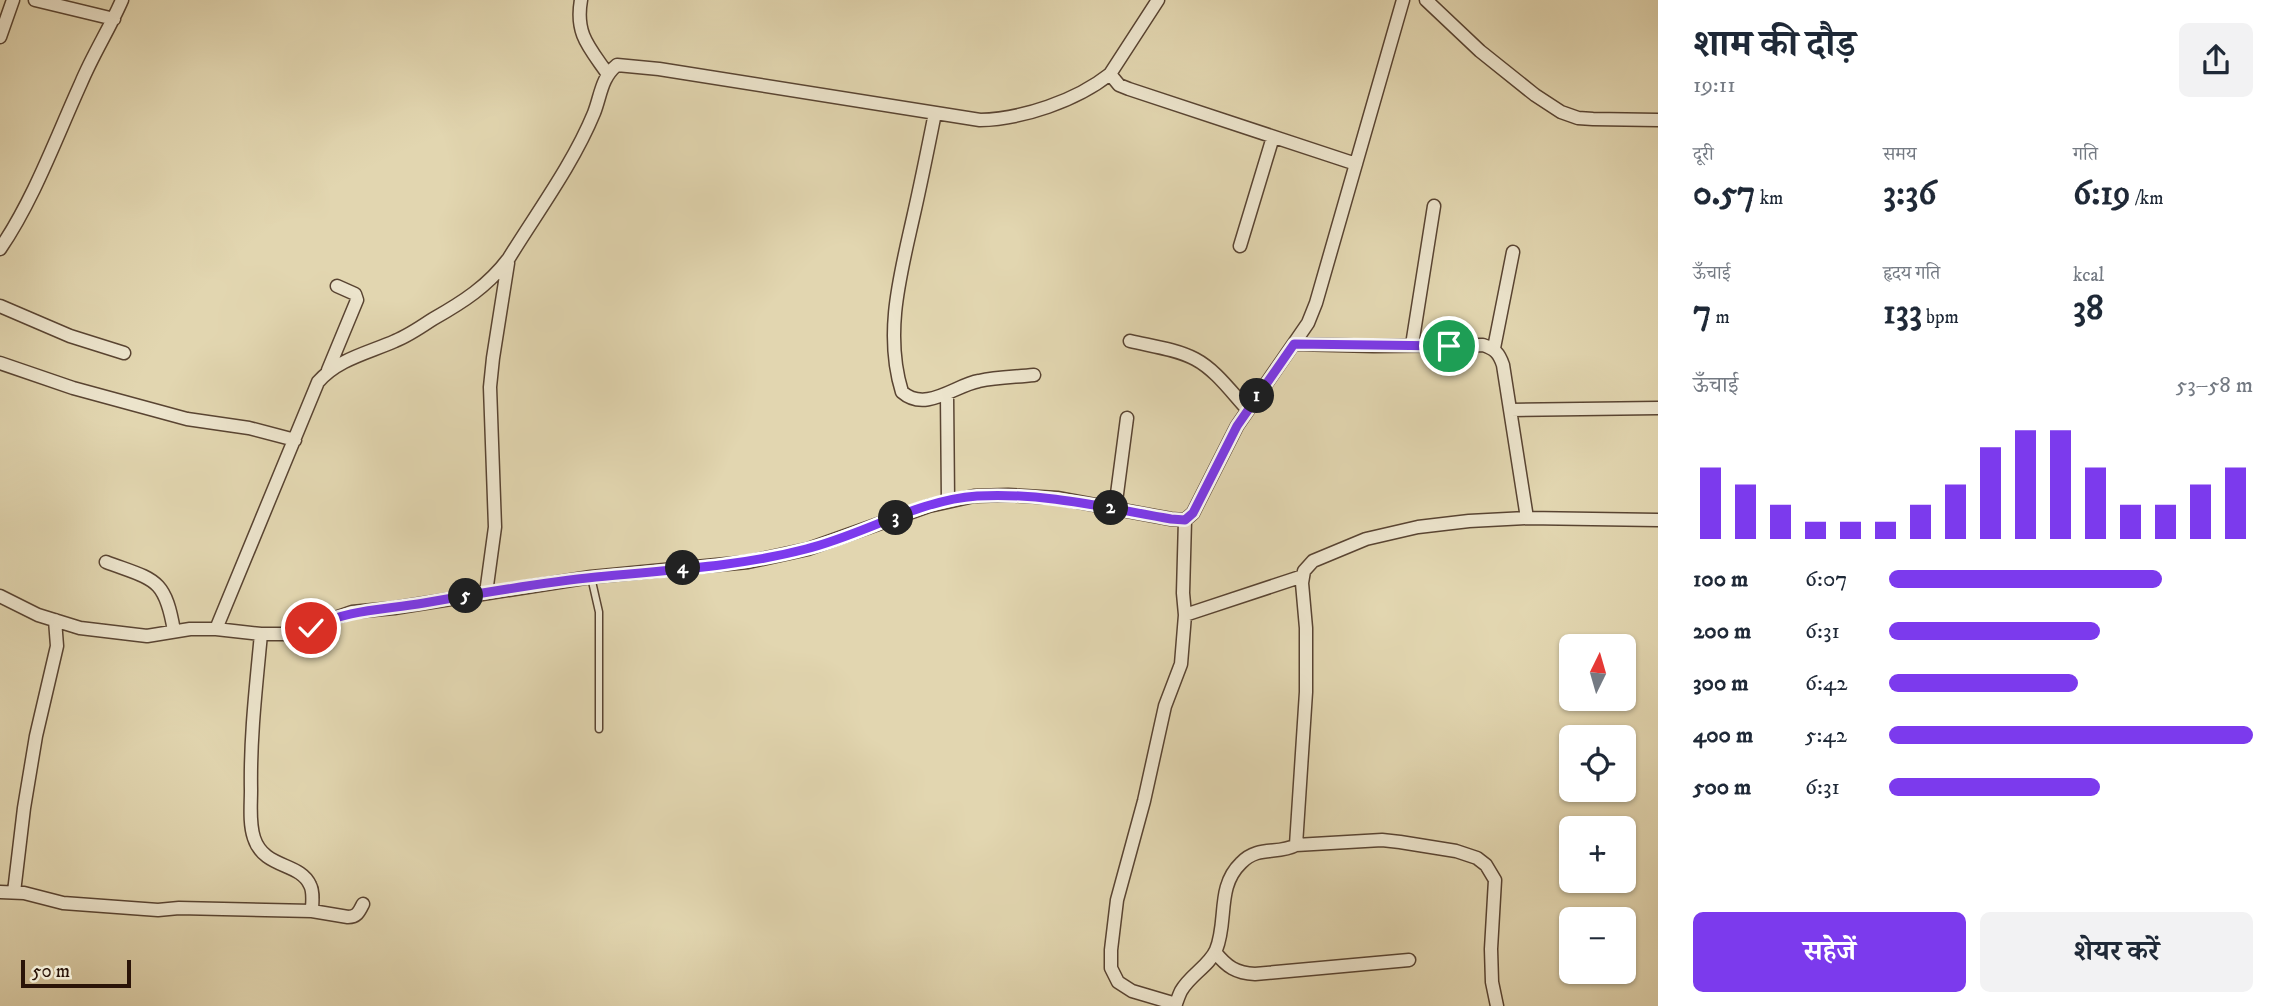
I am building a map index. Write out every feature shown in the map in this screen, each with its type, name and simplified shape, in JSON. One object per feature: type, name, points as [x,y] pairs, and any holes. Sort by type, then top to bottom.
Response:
[{"type":"street","points":[[0,37],[13,0]]},
{"type":"street","points":[[35,0],[114,19]]},
{"type":"street","points":[[0,248],[35,185],[87,69],[122,0]]},
{"type":"street","points":[[581,0],[578,23],[580,33],[607,73]]},
{"type":"street","points":[[328,370],[399,340],[480,290],[495,276],[509,258],[583,137],[607,73],[617,65],[631,65],[979,120],[1005,120],[1080,93],[1110,74],[1158,0]]},
{"type":"street","points":[[1403,0],[1316,303],[1294,344],[1237,426],[1193,513],[1185,520],[1185,615],[1181,664],[1165,706],[1144,801],[1117,900],[1111,968],[1118,982],[1132,991],[1176,1005],[1181,990],[1215,952],[1220,939],[1224,895],[1230,877],[1241,863],[1254,853],[1296,845],[1382,840],[1456,851],[1477,858],[1486,865],[1495,880],[1491,949],[1492,982],[1497,1006]]},
{"type":"street","points":[[1426,0],[1480,51],[1561,112],[1578,118],[1658,120]]},
{"type":"street","points":[[1110,74],[1119,85],[1129,89],[1356,164]]},
{"type":"street","points":[[935,113],[898,278],[894,312],[895,341],[902,392],[917,400],[947,395],[977,381],[1034,375]]},
{"type":"street","points":[[1240,246],[1273,137]]},
{"type":"street","points":[[1412,345],[1434,206]]},
{"type":"street","points":[[1493,348],[1513,252]]},
{"type":"street","points":[[486,593],[495,527],[490,387],[492,358],[509,258]]},
{"type":"street","points":[[216,629],[318,382],[328,370],[357,300],[355,294],[337,286]]},
{"type":"street","points":[[0,306],[70,337],[124,353]]},
{"type":"street","points":[[1130,341],[1174,351],[1196,360],[1210,370],[1248,410]]},
{"type":"street","points":[[1294,344],[1483,345],[1493,348],[1500,355],[1503,365],[1527,518]]},
{"type":"street","points":[[0,363],[73,388],[187,419],[249,428],[295,440]]},
{"type":"street","points":[[947,395],[948,501]]},
{"type":"street","points":[[1511,410],[1658,408]]},
{"type":"street","points":[[1115,509],[1127,418]]},
{"type":"street","points":[[0,596],[38,615],[80,628],[123,635],[147,636],[174,631],[216,629],[289,634],[352,612],[592,578],[748,562],[808,549],[948,501],[974,496],[1057,498],[1185,520]]},
{"type":"street","points":[[1296,845],[1306,692],[1304,570],[1313,562],[1366,539],[1418,527],[1527,518],[1658,520]]},
{"type":"street","points":[[106,562],[158,584],[170,608],[174,631]]},
{"type":"street","points":[[1185,615],[1303,576]]},
{"type":"street","points":[[14,892],[34,748],[57,646],[55,620]]},
{"type":"street","points":[[261,634],[250,761],[251,822],[255,840],[262,853],[275,863],[295,871],[311,886],[312,911]]},
{"type":"street","points":[[0,892],[14,892],[63,903],[158,910],[179,908],[312,911],[354,917],[363,904]]},
{"type":"street","points":[[1215,952],[1231,969],[1255,974],[1409,960]]},
{"type":"lane","points":[[592,578],[599,612],[599,729]]},
{"type":"route","points":[[311,628],[330,618],[352,612],[592,578],[748,562],[808,549],[929,506],[974,496],[1057,498],[1185,520],[1193,513],[1237,426],[1294,344],[1449,346]]}]
